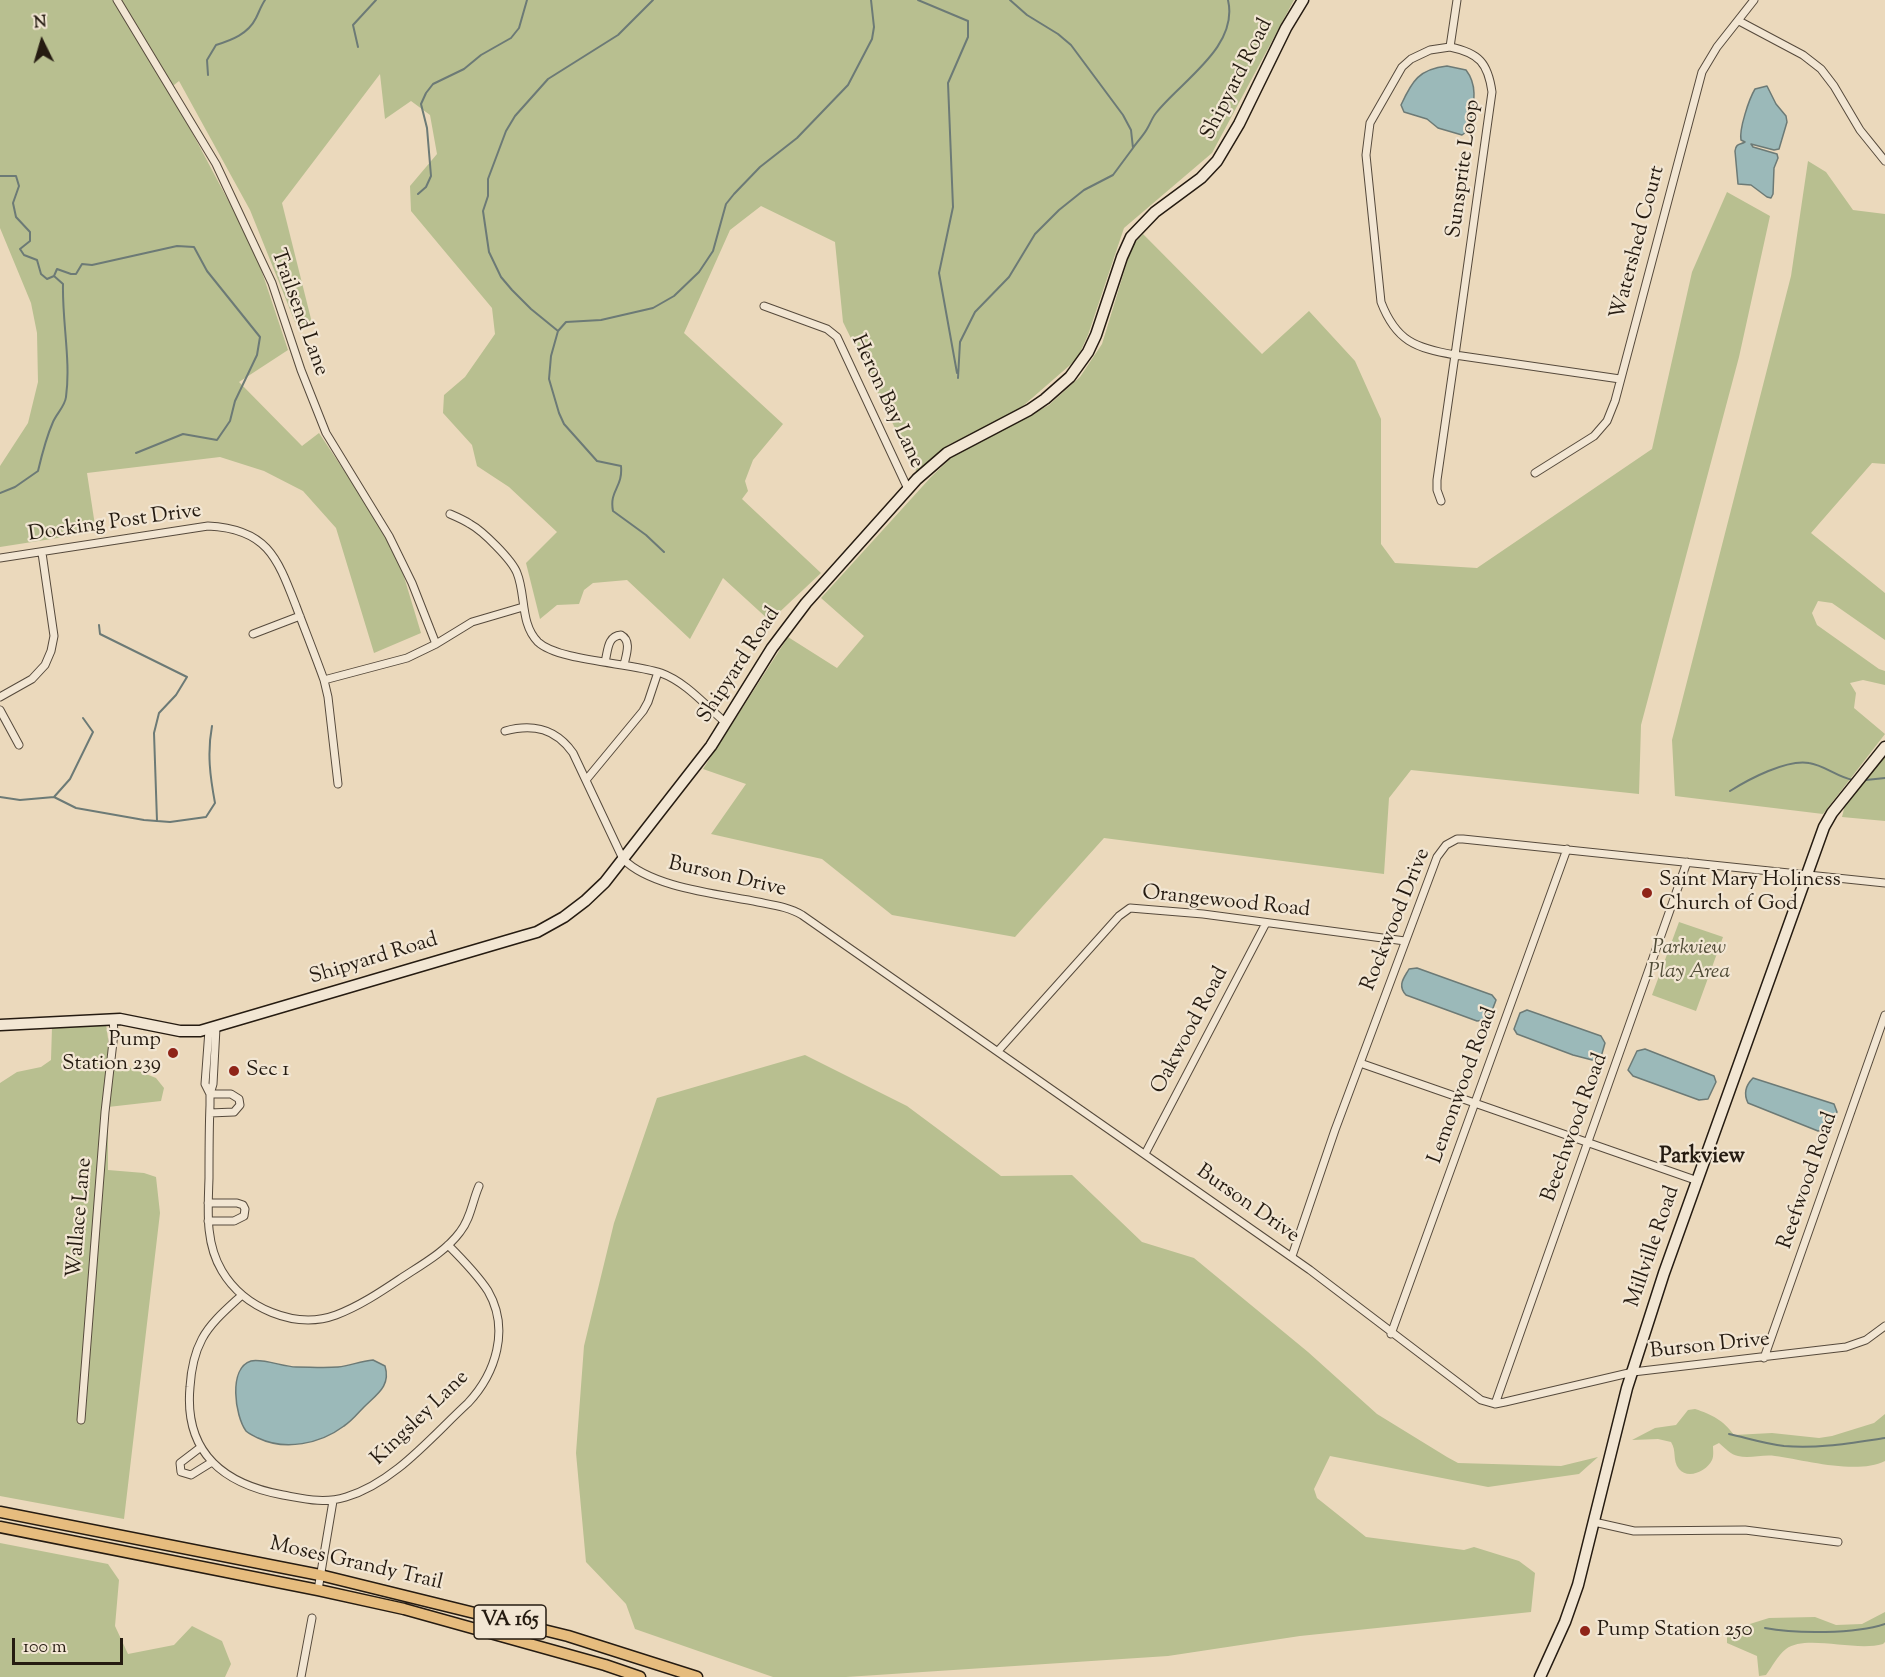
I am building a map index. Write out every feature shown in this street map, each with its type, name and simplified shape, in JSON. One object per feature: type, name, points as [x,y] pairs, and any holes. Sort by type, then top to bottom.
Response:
[{"type":"main road","name":"Moses Grandy Trail","points":[[0,1512],[320,1575],[568,1636],[697,1677]]},
{"type":"main road","name":"Moses Grandy Trail","points":[[0,1527],[404,1609],[605,1665],[640,1677]]},
{"type":"street","name":"Trailsend Lane","points":[[117,0],[216,164],[272,282],[297,359],[326,433],[389,536],[412,583],[436,644]]},
{"type":"street","name":"Shipyard Road","points":[[0,1025],[113,1019],[132,1020],[188,1032],[212,1029],[537,932],[564,917],[585,901],[605,882],[696,767],[772,648],[806,603],[908,489],[947,453],[1029,410],[1060,387],[1075,371],[1096,335],[1131,237],[1155,212],[1209,171],[1222,155],[1286,28],[1304,0]]},
{"type":"street","points":[[1457,0],[1450,47],[1418,54],[1402,67],[1370,123],[1366,155],[1381,302],[1385,313],[1395,330],[1408,341],[1431,351],[1620,379]]},
{"type":"street","name":"Watershed Court","points":[[1535,473],[1594,436],[1608,421],[1702,72],[1717,47],[1754,0]]},
{"type":"street","points":[[1739,21],[1813,62],[1834,86],[1860,130],[1885,161]]},
{"type":"street","name":"Sunsprite Loop","points":[[1441,501],[1437,490],[1437,480],[1492,92],[1487,67],[1466,50],[1450,47]]},
{"type":"street","name":"Heron Bay Lane","points":[[764,306],[827,329],[834,334],[908,489]]},
{"type":"street","points":[[450,514],[477,529],[513,566],[532,634],[539,643],[548,649],[658,672],[678,682],[726,723]]},
{"type":"street","name":"Docking Post Drive","points":[[0,558],[208,526],[229,527],[243,531],[256,539],[277,560],[324,680],[338,784]]},
{"type":"street","points":[[0,697],[32,679],[45,664],[51,651],[54,636],[42,553]]},
{"type":"street","points":[[324,680],[407,658],[436,644],[472,622],[523,607]]},
{"type":"street","points":[[253,634],[300,615]]},
{"type":"street","points":[[605,662],[611,639],[621,634],[628,643],[624,665]]},
{"type":"street","points":[[586,780],[643,711],[658,672]]},
{"type":"street","points":[[0,710],[19,745]]},
{"type":"street","points":[[505,731],[528,726],[548,730],[573,753],[623,860]]},
{"type":"street","name":"Millville Road","points":[[1540,1677],[1565,1623],[1578,1585],[1633,1372],[1664,1273],[1807,874],[1827,821],[1885,747]]},
{"type":"street","name":"Rockwood Drive","points":[[1292,1256],[1405,940],[1437,857],[1450,842],[1463,839],[1885,883]]},
{"type":"street","name":"Lemonwood Road","points":[[1391,1334],[1567,849]]},
{"type":"street","name":"Burson Drive","points":[[623,860],[641,873],[659,880],[690,889],[796,911],[1292,1256],[1391,1334],[1481,1400],[1495,1404],[1633,1372],[1852,1346],[1866,1340],[1885,1326]]},
{"type":"street","name":"Beechwood Road","points":[[1495,1404],[1687,862]]},
{"type":"street","name":"Orangewood Road","points":[[998,1051],[1049,992],[1125,911],[1138,908],[1405,940]]},
{"type":"street","name":"Oakwood Road","points":[[1145,1154],[1266,923]]},
{"type":"street","name":"Reefwood Road","points":[[1764,1358],[1885,1015]]},
{"type":"street","name":"Wallace Lane","points":[[81,1420],[105,1112],[114,1033],[113,1019]]},
{"type":"street","points":[[212,1029],[213,1084],[210,1094],[208,1203],[212,1248],[221,1270],[242,1295],[260,1307],[276,1314],[302,1320],[316,1320],[335,1316],[364,1302],[430,1259],[460,1233],[470,1218],[479,1186]]},
{"type":"street","points":[[1360,1063],[1698,1181]]},
{"type":"street","points":[[210,1094],[234,1095],[240,1102],[239,1108],[234,1112],[210,1113]]},
{"type":"street","points":[[208,1203],[237,1203],[245,1209],[244,1216],[239,1220],[208,1221]]},
{"type":"street","name":"Kingsley Lane","points":[[242,1295],[202,1338],[196,1353],[191,1372],[189,1407],[194,1433],[212,1462],[224,1473],[249,1487],[320,1502],[333,1501],[375,1485],[396,1469],[468,1403],[492,1370],[499,1335],[494,1305],[479,1278],[448,1245]]},
{"type":"street","points":[[201,1447],[180,1463],[181,1472],[191,1475],[212,1462]]},
{"type":"street","points":[[318,1590],[333,1501]]},
{"type":"street","points":[[1594,1522],[1634,1531],[1745,1530],[1838,1542]]},
{"type":"street","points":[[301,1677],[312,1618]]},
{"type":"green space","points":[[0,0],[1294,0],[1212,153],[1124,228],[1088,335],[1077,359],[1016,412],[948,445],[917,473],[843,322],[835,242],[761,206],[730,230],[684,333],[783,424],[753,460],[745,481],[748,491],[742,499],[821,573],[770,621],[723,578],[690,639],[627,580],[593,583],[584,590],[579,604],[557,605],[540,619],[526,563],[557,532],[509,487],[477,466],[472,445],[443,413],[444,395],[465,377],[495,334],[492,308],[411,211],[410,186],[437,154],[430,115],[411,101],[385,119],[380,74],[282,203],[313,327],[295,322],[250,210],[179,81],[169,89],[255,251],[288,350],[239,382],[302,446],[319,433],[395,547],[421,633],[374,653],[336,528],[303,491],[264,471],[220,457],[87,473],[96,532],[0,547],[0,466],[28,423],[38,382],[37,333],[31,303],[0,228]]},
{"type":"green space","points":[[1808,161],[1826,172],[1853,210],[1885,214],[1885,464],[1872,463],[1811,533],[1885,593],[1885,640],[1832,603],[1818,601],[1812,613],[1817,625],[1885,671],[1885,685],[1863,680],[1850,683],[1856,693],[1854,708],[1885,734],[1823,814],[1675,796],[1672,740],[1791,276]]},
{"type":"green space","points":[[1727,192],[1770,216],[1739,357],[1641,725],[1639,794],[1411,770],[1389,798],[1384,874],[1104,838],[1015,937],[892,915],[822,859],[711,834],[746,784],[703,769],[788,637],[837,668],[864,636],[821,598],[952,457],[1049,405],[1080,377],[1102,344],[1132,246],[1143,234],[1262,354],[1309,311],[1355,361],[1381,419],[1381,544],[1395,563],[1477,568],[1652,449],[1692,272]]},
{"type":"green space","points":[[1885,755],[1885,821],[1842,817],[1845,805]]},
{"type":"green space","name":"Parkview Play Area","points":[[1679,922],[1723,937],[1696,1011],[1652,995]]},
{"type":"green space","points":[[106,1024],[111,1060],[156,1078],[164,1088],[161,1101],[108,1107],[108,1170],[144,1173],[156,1177],[160,1213],[124,1519],[0,1496],[0,1083],[17,1072],[41,1067],[51,1060],[52,1027]]},
{"type":"green space","points":[[805,1055],[907,1106],[1001,1176],[1072,1175],[1142,1242],[1194,1258],[1308,1352],[1377,1414],[1458,1463],[1561,1466],[1598,1457],[1579,1474],[1488,1487],[1330,1456],[1314,1489],[1317,1498],[1366,1537],[1464,1550],[1474,1547],[1519,1561],[1535,1573],[1531,1612],[1300,1636],[1168,1656],[846,1677],[773,1677],[635,1629],[626,1604],[586,1562],[576,1453],[584,1346],[614,1223],[657,1098]]},
{"type":"green space","points":[[1695,1409],[1707,1413],[1726,1425],[1734,1435],[1772,1433],[1819,1438],[1874,1423],[1885,1414],[1885,1461],[1860,1467],[1846,1467],[1770,1456],[1743,1457],[1733,1454],[1719,1443],[1713,1446],[1713,1458],[1706,1468],[1697,1473],[1687,1474],[1677,1466],[1671,1442],[1658,1439],[1632,1440],[1655,1428],[1676,1425],[1688,1410]]},
{"type":"green space","points":[[0,1543],[108,1564],[119,1580],[115,1626],[128,1654],[174,1645],[192,1626],[222,1641],[231,1664],[225,1677],[0,1677]]},
{"type":"green space","points":[[1885,1612],[1885,1642],[1883,1644],[1859,1646],[1806,1643],[1795,1645],[1783,1652],[1766,1675],[1759,1676],[1757,1656],[1727,1643],[1727,1637],[1737,1628],[1769,1618],[1815,1617],[1836,1625],[1862,1624]]},
{"type":"water","points":[[1447,66],[1466,70],[1473,84],[1474,99],[1469,130],[1462,135],[1438,128],[1427,119],[1404,112],[1401,105],[1413,83],[1423,73]]},
{"type":"water","points":[[1767,86],[1776,104],[1786,116],[1787,122],[1779,149],[1774,150],[1751,144],[1753,147],[1777,154],[1771,198],[1751,185],[1738,184],[1735,151],[1737,145],[1745,142],[1741,140],[1742,129],[1755,89]]},
{"type":"water","points":[[1417,968],[1492,995],[1496,1000],[1490,1014],[1485,1019],[1477,1021],[1406,995],[1402,988],[1403,979],[1409,969]]},
{"type":"water","points":[[1527,1010],[1601,1036],[1605,1043],[1601,1057],[1596,1061],[1573,1055],[1517,1034],[1514,1029],[1520,1013]]},
{"type":"water","points":[[1645,1049],[1714,1076],[1716,1082],[1708,1099],[1699,1100],[1633,1076],[1628,1070],[1637,1051]]},
{"type":"water","points":[[1753,1078],[1834,1104],[1837,1112],[1830,1128],[1818,1131],[1748,1103],[1746,1089]]},
{"type":"water","points":[[373,1360],[385,1366],[386,1379],[382,1389],[350,1422],[335,1432],[302,1444],[279,1444],[252,1435],[242,1424],[237,1404],[236,1382],[244,1365],[251,1361],[291,1367],[328,1367]]},
{"type":"waterway","points":[[208,75],[207,60],[216,45],[234,38],[249,28],[265,0]]},
{"type":"waterway","points":[[358,47],[353,25],[376,0]]},
{"type":"waterway","points":[[418,194],[426,187],[431,176],[427,128],[421,104],[426,93],[433,84],[464,69],[481,55],[511,38],[519,28],[527,0]]},
{"type":"waterway","points":[[558,331],[512,290],[501,277],[489,252],[483,211],[488,196],[488,179],[506,131],[515,116],[548,79],[618,35],[653,0]]},
{"type":"waterway","points":[[664,552],[646,535],[613,511],[613,498],[620,479],[621,466],[597,461],[564,424],[549,379],[551,356],[558,331],[566,322],[601,320],[653,308],[674,296],[699,272],[713,251],[726,204],[760,167],[797,138],[848,85],[872,39],[874,27],[871,0]]},
{"type":"waterway","points":[[918,0],[968,21],[968,37],[948,83],[953,207],[939,273],[957,373]]},
{"type":"waterway","points":[[958,378],[960,342],[975,312],[1009,277],[1035,234],[1059,210],[1084,190],[1113,175],[1133,148],[1131,130],[1123,115],[1071,45],[1027,15],[1010,0]]},
{"type":"waterway","points":[[1133,148],[1156,113],[1217,48],[1225,33],[1229,17],[1228,0]]},
{"type":"waterway","points":[[0,176],[16,176],[19,186],[13,203],[16,217],[30,232],[30,241],[20,249],[24,255],[37,260],[41,274],[47,279],[54,276],[57,269],[76,274],[82,264],[92,265],[177,246],[194,247],[207,271],[260,337],[257,355],[235,401],[230,421],[217,440],[183,434],[136,453]]},
{"type":"waterway","points":[[0,493],[15,487],[38,471],[44,446],[65,400],[68,369],[63,284],[54,276]]},
{"type":"waterway","points":[[99,625],[100,634],[187,677],[176,695],[159,713],[154,733],[157,821]]},
{"type":"waterway","points":[[54,797],[70,779],[93,732],[83,718]]},
{"type":"waterway","points":[[0,797],[20,800],[54,797],[76,808],[144,820],[170,822],[206,817],[215,803],[210,764],[212,726]]},
{"type":"waterway","points":[[1730,791],[1768,771],[1800,763],[1815,764],[1853,780]]},
{"type":"waterway","points":[[1866,780],[1885,778]]},
{"type":"waterway","points":[[1729,1434],[1770,1444],[1797,1447],[1885,1438]]},
{"type":"waterway","points":[[1765,1628],[1825,1632],[1858,1630],[1885,1624]]},
{"type":"place","name":"Saint Mary Holiness Church of God","points":[[1647,893]]},
{"type":"place","name":"Pump Station 239","points":[[173,1053]]},
{"type":"place","name":"Sec 1","points":[[234,1071]]},
{"type":"place","name":"Pump Station 250","points":[[1585,1631]]},
{"type":"district","name":"Parkview","points":[[1702,1158]]}]
